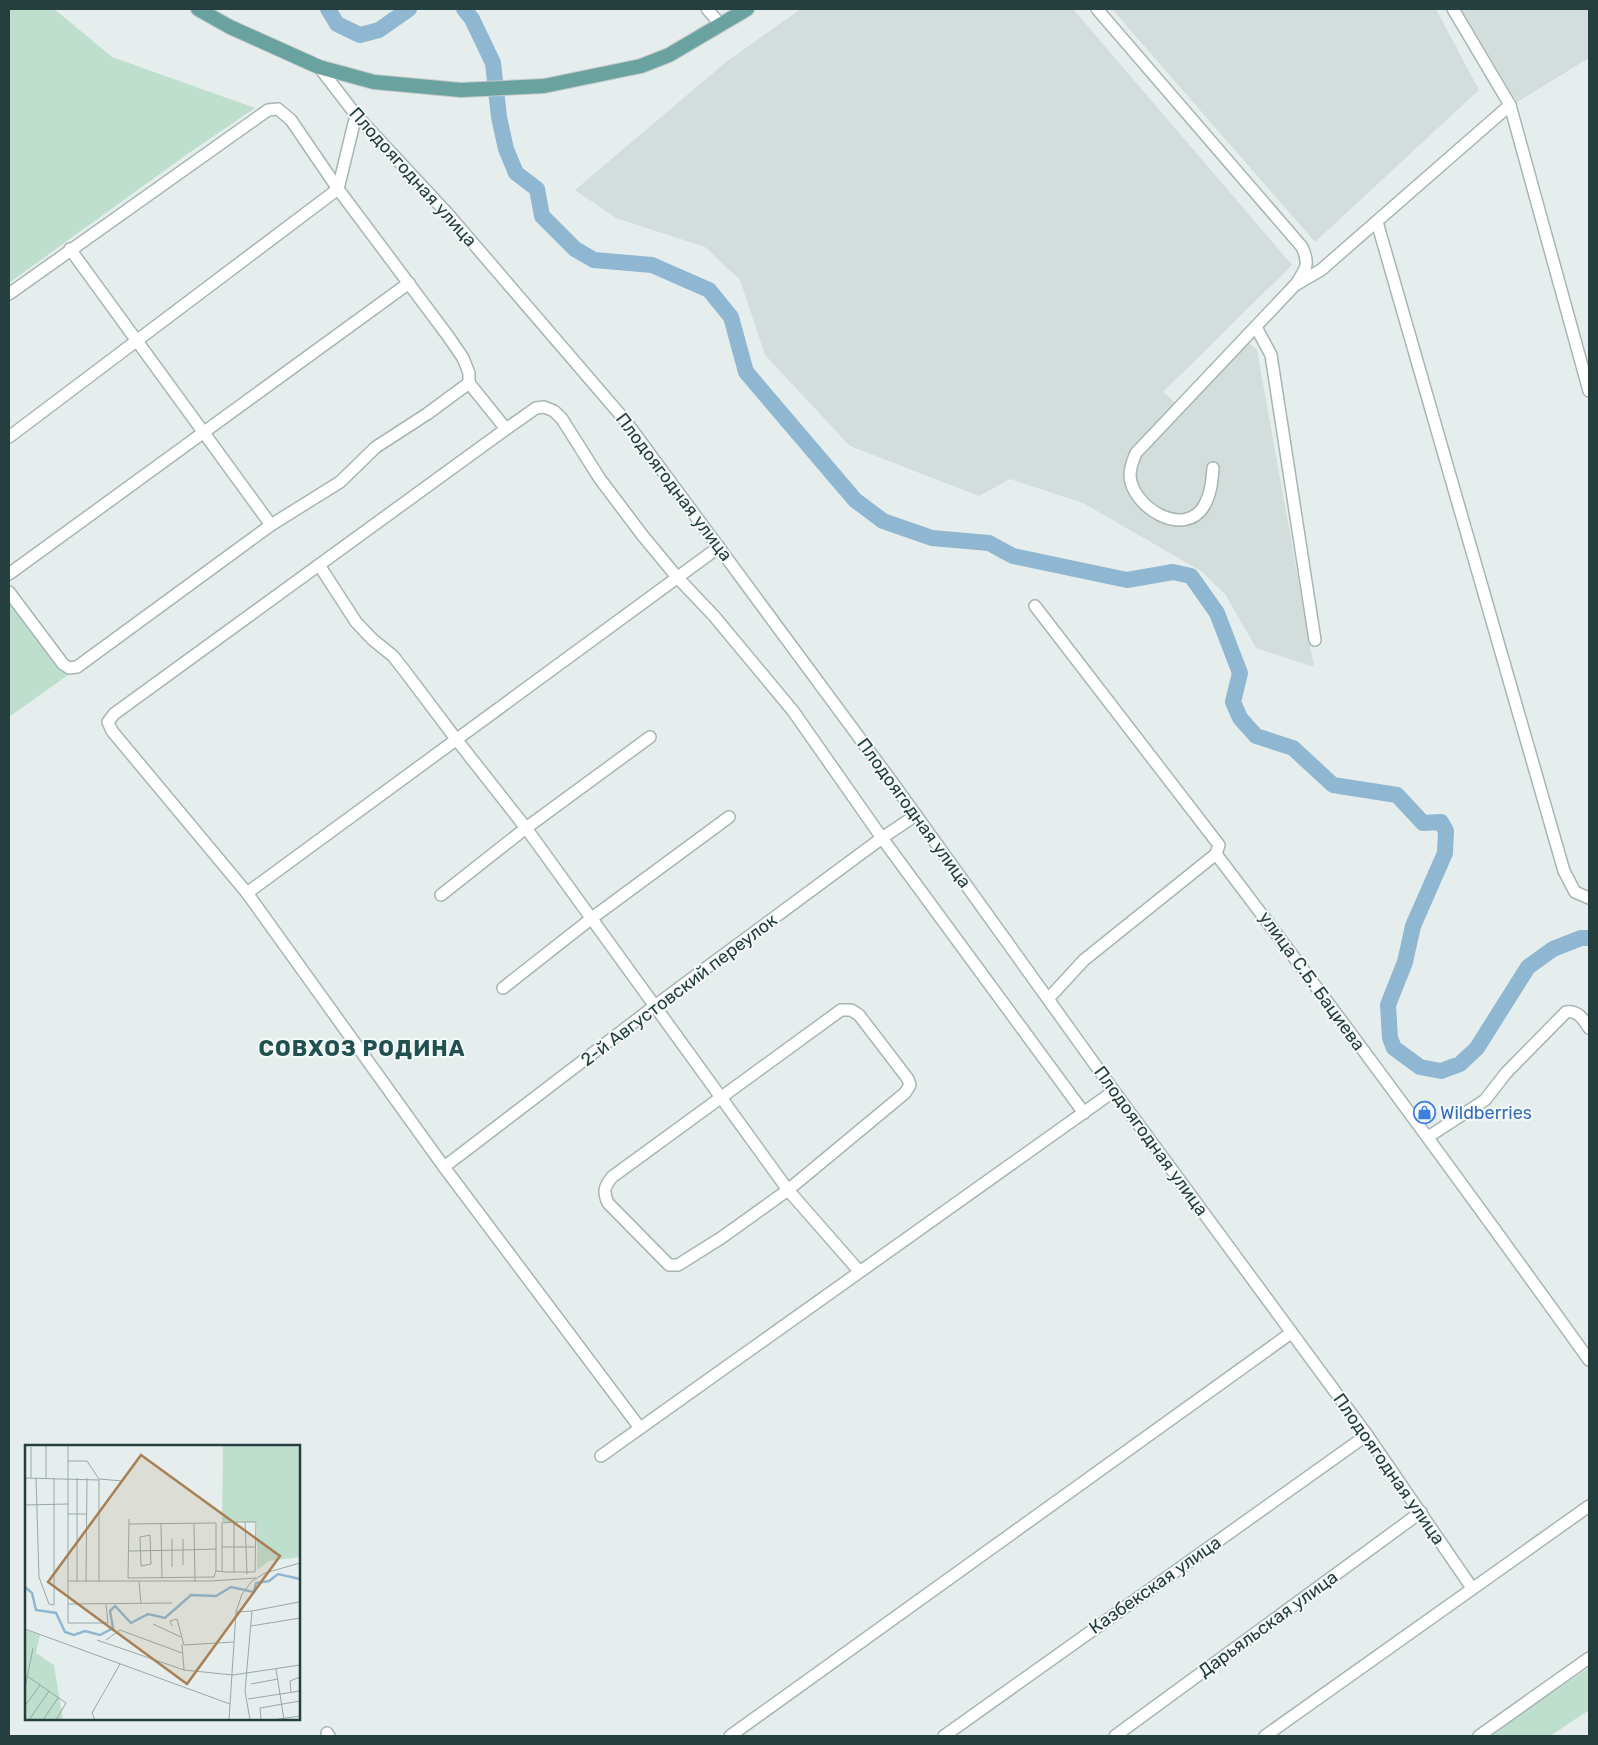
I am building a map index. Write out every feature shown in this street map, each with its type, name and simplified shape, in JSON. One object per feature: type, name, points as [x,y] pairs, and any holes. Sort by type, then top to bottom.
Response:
[{"type":"main road","points":[[198,9],[230,27],[319,67],[374,82],[461,90],[544,86],[641,66],[669,54],[747,9]]},
{"type":"street","points":[[707,9],[721,25]]},
{"type":"street","points":[[1097,9],[1302,247],[1307,258],[1306,268],[1296,284],[1136,453],[1130,475],[1132,487],[1140,500],[1152,511],[1178,520],[1195,516],[1203,507],[1209,496],[1213,468]]},
{"type":"street","points":[[1453,9],[1510,105],[1589,391]]},
{"type":"street","name":"Плодоягодная улица","points":[[319,67],[356,115],[448,214],[624,419],[916,815],[1114,1091],[1367,1435],[1472,1588]]},
{"type":"street","points":[[1296,284],[1321,270],[1510,105]]},
{"type":"street","points":[[9,294],[268,110],[278,109],[291,120],[338,189],[463,358],[469,373],[469,383],[506,429]]},
{"type":"street","points":[[9,437],[338,189],[356,115]]},
{"type":"street","points":[[1377,222],[1564,871],[1575,892],[1589,898]]},
{"type":"street","points":[[70,249],[271,525]]},
{"type":"street","points":[[9,574],[409,283]]},
{"type":"street","points":[[1256,327],[1271,355],[1315,640]]},
{"type":"street","points":[[9,592],[63,664],[69,668],[77,667],[271,525],[340,482],[376,447],[427,414],[469,383]]},
{"type":"street","points":[[640,1428],[444,1167],[247,893],[112,731],[108,722],[114,714],[506,429],[536,408],[544,407],[554,410],[562,419],[600,479],[643,536],[677,577],[714,616],[793,711],[882,838],[1084,1112]]},
{"type":"street","points":[[247,893],[719,547]]},
{"type":"street","points":[[319,565],[356,622],[392,656],[526,828],[788,1190],[859,1271]]},
{"type":"street","name":"улица С.Б. Бациева","points":[[1035,606],[1220,846],[1216,854],[1346,1024],[1386,1083],[1428,1137],[1589,1360]]},
{"type":"street","points":[[441,895],[526,828],[650,737]]},
{"type":"street","name":"2-й Августовский переулок","points":[[444,1167],[656,1006],[882,838],[916,815]]},
{"type":"street","points":[[503,988],[592,918],[728,818]]},
{"type":"street","points":[[1048,999],[1084,960],[1216,854]]},
{"type":"street","points":[[841,1010],[851,1010],[859,1015],[908,1079],[910,1086],[905,1093],[788,1190],[721,1238],[678,1265],[673,1266],[669,1265],[608,1203],[604,1193],[605,1186],[612,1178],[841,1010]]},
{"type":"street","points":[[1428,1137],[1485,1100],[1506,1072],[1566,1012],[1571,1011],[1578,1014],[1589,1028]]},
{"type":"street","points":[[601,1456],[1114,1091]]},
{"type":"street","points":[[730,1736],[1291,1332]]},
{"type":"street","name":"Казбекская улица","points":[[944,1736],[1367,1435]]},
{"type":"street","points":[[1265,1736],[1589,1506]]},
{"type":"street","name":"Дарьяльская улица","points":[[1115,1736],[1421,1512]]},
{"type":"street","points":[[1478,1736],[1589,1658]]},
{"type":"shaded area","points":[[801,9],[1073,9],[1292,265],[1163,392],[1182,409],[1248,342],[1257,350],[1314,667],[1256,648],[1225,594],[1201,571],[1083,503],[1010,479],[979,496],[850,446],[765,355],[740,280],[705,247],[616,218],[575,190],[726,62]]},
{"type":"shaded area","points":[[1112,9],[1436,9],[1479,90],[1315,242]]},
{"type":"shaded area","points":[[1461,9],[1589,9],[1589,58],[1517,102]]},
{"type":"green space","points":[[9,9],[54,9],[112,57],[255,108],[186,155],[9,283]]},
{"type":"green space","points":[[9,597],[68,675],[9,717]]},
{"type":"green space","points":[[1589,1668],[1589,1710],[1550,1736],[1487,1736]]},
{"type":"waterway","points":[[328,9],[337,24],[360,35],[379,30],[409,9]]},
{"type":"waterway","points":[[464,9],[472,19],[493,63],[499,117],[506,149],[516,173],[537,189],[542,216],[575,249],[594,260],[652,265],[709,290],[731,317],[746,372],[855,500],[883,521],[932,538],[989,543],[1013,556],[1127,580],[1173,572],[1191,576],[1217,613],[1240,673],[1233,702],[1240,718],[1256,736],[1293,748],[1333,785],[1397,795],[1423,823],[1441,822],[1446,831],[1445,853],[1413,926],[1405,962],[1388,1005],[1390,1038],[1394,1048],[1420,1067],[1441,1071],[1460,1064],[1477,1048],[1528,967],[1553,949],[1581,938],[1589,938]]},
{"type":"place","name":"Wildberries","points":[[1424,1113]]},
{"type":"district","name":"СОВХОЗ РОДИНА","points":[[362,1048]]}]
